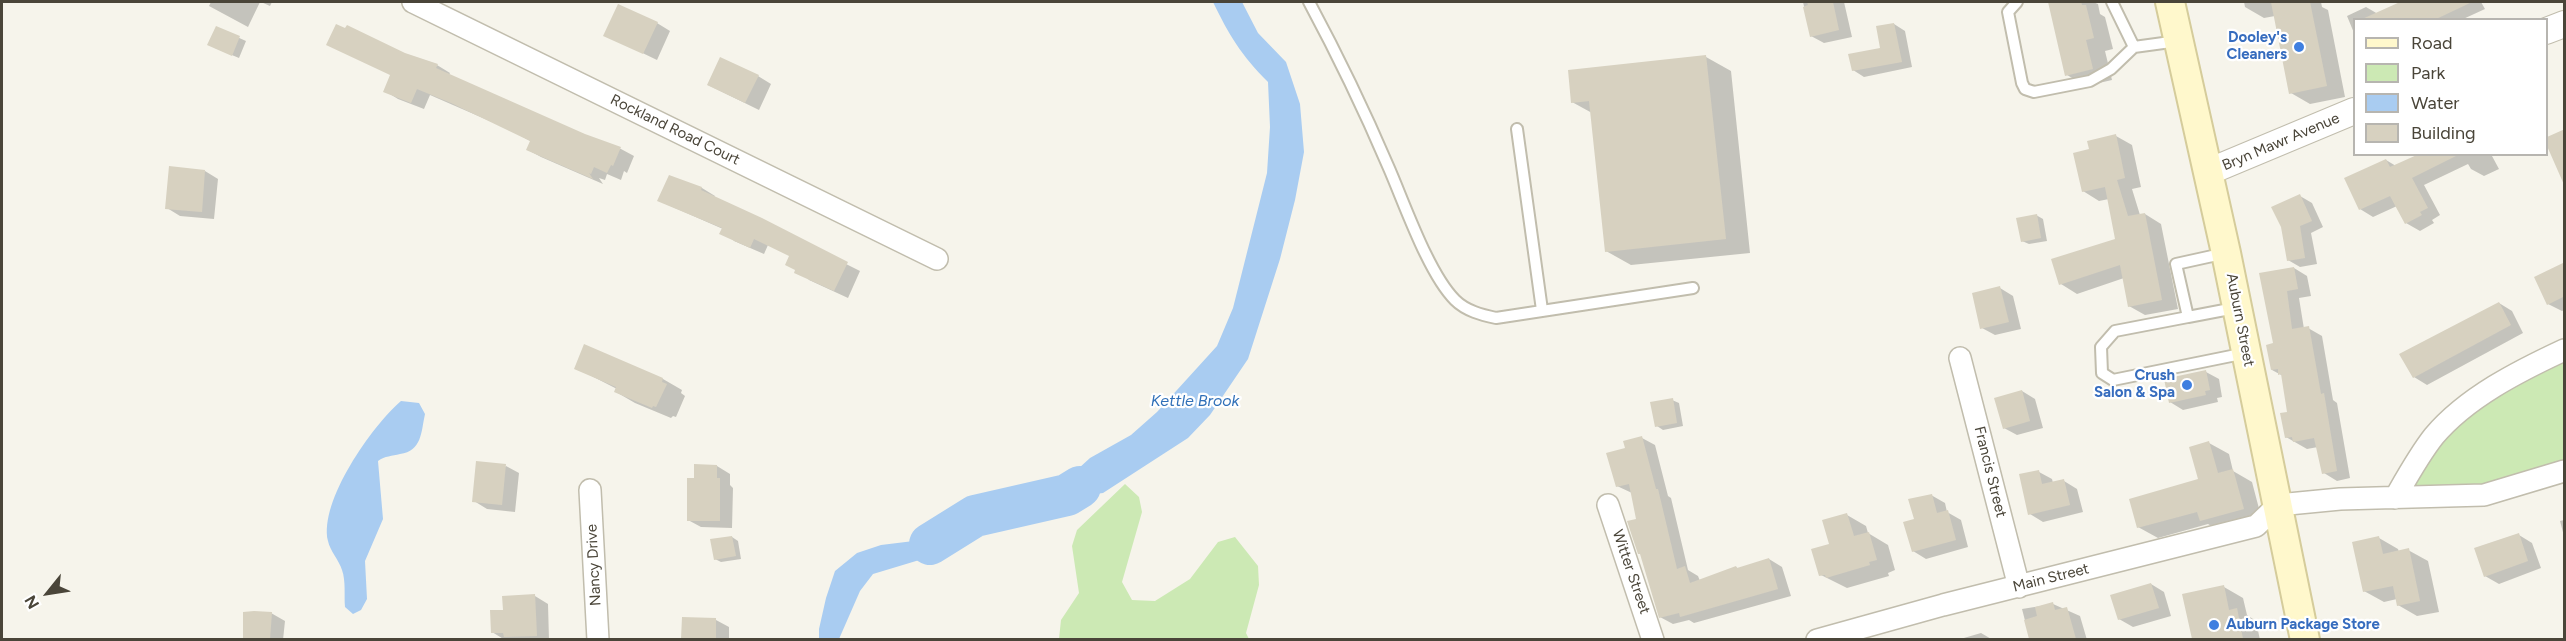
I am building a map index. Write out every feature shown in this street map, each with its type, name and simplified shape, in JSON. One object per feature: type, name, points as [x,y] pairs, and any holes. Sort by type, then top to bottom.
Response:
[{"type":"main road","name":"Auburn Street","points":[[2170,2],[2238,307],[2305,639]]},
{"type":"street","name":"Rockland Road Court","points":[[413,2],[937,259]]},
{"type":"street","points":[[2548,31],[2565,24]]},
{"type":"street","name":"Bryn Mawr Avenue","points":[[2208,172],[2353,112]]},
{"type":"street","points":[[2395,498],[2420,454],[2450,420],[2500,384],[2565,350]]},
{"type":"street","name":"Francis Street","points":[[1960,358],[2019,587]]},
{"type":"street","points":[[2278,505],[2340,499],[2484,495],[2565,471]]},
{"type":"street","name":"Nancy Drive","points":[[590,490],[598,639]]},
{"type":"street","name":"Witter Street","points":[[1608,505],[1653,639]]},
{"type":"street","name":"Main Street","points":[[1817,639],[2256,526],[2278,505]]},
{"type":"lane","points":[[1310,2],[1352,82],[1418,235],[1439,277],[1456,300],[1478,314],[1496,318],[1693,288]]},
{"type":"lane","points":[[2017,2],[2008,12],[2022,83],[2025,89],[2034,92],[2090,81],[2111,69],[2134,47],[2178,41]]},
{"type":"lane","points":[[2112,2],[2134,47]]},
{"type":"lane","points":[[1517,129],[1542,310]]},
{"type":"lane","points":[[2188,317],[2176,264],[2226,253]]},
{"type":"lane","points":[[2238,307],[2115,331],[2101,347],[2102,373],[2113,380],[2247,352]]},
{"type":"green space","points":[[2564,350],[2564,469],[2484,495],[2395,498],[2450,420]]},
{"type":"green space","points":[[1125,484],[1139,497],[1142,512],[1122,582],[1132,600],[1155,601],[1190,579],[1218,542],[1235,537],[1258,566],[1259,585],[1246,633],[1249,639],[1059,639],[1061,620],[1079,593],[1072,546],[1077,530]]},
{"type":"water","name":"Kettle Brook","points":[[1213,2],[1242,2],[1258,33],[1286,62],[1300,104],[1304,152],[1295,200],[1280,259],[1248,359],[1210,415],[1188,438],[1103,493],[990,508],[926,558],[873,574],[860,591],[839,639],[819,639],[826,598],[835,571],[857,553],[881,545],[930,539],[948,518],[983,495],[1004,489],[1067,479],[1090,458],[1131,435],[1157,412],[1217,346],[1233,308],[1267,173],[1270,127],[1268,82],[1236,44]]},
{"type":"water","points":[[401,401],[419,403],[425,414],[421,434],[413,449],[378,461],[383,519],[365,561],[367,599],[361,610],[353,614],[345,607],[343,574],[328,541],[327,525],[339,486],[350,465],[376,428]]},
{"type":"building","points":[[1807,2],[1833,2],[1839,30],[1810,37],[1803,7],[1808,5]]},
{"type":"building","points":[[2048,2],[2081,2],[2082,5],[2086,5],[2094,38],[2086,40],[2093,69],[2065,76]]},
{"type":"building","name":"Dooley's Cleaners","points":[[2271,2],[2310,2],[2327,86],[2289,94]]},
{"type":"building","points":[[2400,2],[2472,2],[2438,18],[2364,18]]},
{"type":"building","points":[[618,4],[658,22],[643,54],[603,36]]},
{"type":"building","points":[[1894,23],[1902,62],[1852,71],[1848,54],[1880,48],[1876,26]]},
{"type":"building","points":[[336,24],[345,28],[347,25],[405,53],[438,64],[436,68],[585,134],[621,147],[613,166],[611,165],[607,173],[594,167],[591,174],[589,173],[593,179],[526,150],[530,141],[451,103],[417,89],[411,103],[383,92],[390,75],[326,45]]},
{"type":"building","points":[[216,26],[240,36],[232,56],[207,45]]},
{"type":"building","points":[[1706,55],[1726,239],[1605,252],[1589,101],[1571,103],[1568,70]]},
{"type":"building","points":[[720,57],[759,75],[745,103],[707,85]]},
{"type":"building","points":[[2565,129],[2565,187],[2548,148],[2548,137]]},
{"type":"building","points":[[2116,134],[2125,178],[2117,180],[2128,216],[2145,213],[2162,300],[2128,307],[2120,265],[2059,285],[2051,259],[2115,239],[2105,187],[2082,192],[2073,153],[2089,149],[2087,141]]},
{"type":"building","points":[[2415,156],[2456,156],[2412,178],[2428,208],[2420,212],[2422,215],[2405,224],[2390,196],[2359,210],[2344,178],[2386,159],[2390,167]]},
{"type":"building","points":[[169,166],[205,170],[202,212],[165,209]]},
{"type":"building","points":[[669,175],[702,187],[701,190],[848,262],[834,291],[794,273],[795,270],[785,265],[789,256],[754,239],[750,248],[719,234],[722,228],[657,201]]},
{"type":"building","points":[[2300,194],[2312,221],[2300,226],[2305,258],[2287,261],[2281,227],[2271,207]]},
{"type":"building","points":[[2037,214],[2041,238],[2021,242],[2016,218]]},
{"type":"building","points":[[2565,262],[2565,296],[2547,305],[2534,277]]},
{"type":"building","points":[[2294,267],[2298,289],[2287,291],[2292,329],[2309,326],[2321,394],[2324,393],[2337,471],[2322,474],[2314,438],[2293,442],[2292,437],[2285,438],[2280,413],[2287,412],[2281,374],[2278,375],[2278,369],[2271,370],[2266,345],[2273,343],[2259,273]]},
{"type":"building","points":[[2000,286],[2009,322],[1980,329],[1972,293]]},
{"type":"building","points":[[2499,302],[2511,325],[2413,378],[2399,354]]},
{"type":"building","points":[[584,344],[663,378],[662,382],[667,384],[656,407],[652,408],[614,392],[616,387],[574,369]]},
{"type":"building","name":"Crush Salon & Spa","points":[[2206,370],[2210,390],[2205,391],[2206,395],[2169,403],[2164,379]]},
{"type":"building","points":[[2022,390],[2030,421],[2003,429],[1994,398]]},
{"type":"building","points":[[1673,398],[1677,423],[1655,427],[1650,402]]},
{"type":"building","points":[[1642,436],[1656,489],[1658,489],[1677,569],[1685,566],[1690,583],[1736,566],[1737,568],[1769,558],[1778,589],[1680,617],[1679,613],[1659,618],[1640,554],[1638,554],[1627,521],[1636,519],[1629,484],[1616,487],[1606,453],[1625,448],[1623,441]]},
{"type":"building","points":[[2209,441],[2218,473],[2233,469],[2244,509],[2200,521],[2197,512],[2137,528],[2129,499],[2198,479],[2189,447]]},
{"type":"building","points":[[476,461],[506,464],[502,505],[472,502]]},
{"type":"building","points":[[694,464],[717,465],[717,478],[720,478],[720,521],[687,521],[687,478],[694,478]]},
{"type":"building","points":[[2039,470],[2042,484],[2064,479],[2070,505],[2028,515],[2019,474]]},
{"type":"building","points":[[1932,494],[1937,513],[1948,510],[1956,540],[1912,552],[1903,522],[1914,519],[1908,499]]},
{"type":"building","points":[[1847,513],[1854,536],[1869,532],[1877,560],[1869,562],[1870,565],[1826,578],[1825,575],[1819,576],[1811,549],[1829,544],[1822,520]]},
{"type":"building","points":[[2519,533],[2528,561],[2484,577],[2474,548]]},
{"type":"building","points":[[732,536],[736,556],[714,560],[710,539]]},
{"type":"building","points":[[2379,536],[2383,554],[2409,548],[2420,601],[2397,606],[2393,586],[2363,592],[2352,542]]},
{"type":"building","points":[[2151,583],[2159,608],[2118,620],[2110,595]]},
{"type":"building","name":"Auburn Package Store","points":[[2224,585],[2229,610],[2237,608],[2243,639],[2192,639],[2182,594]]},
{"type":"building","points":[[535,594],[537,636],[504,637],[503,633],[491,633],[490,610],[503,610],[502,596]]},
{"type":"building","points":[[2053,602],[2055,610],[2067,607],[2076,639],[2029,639],[2024,620],[2037,616],[2035,607]]},
{"type":"building","points":[[243,612],[272,612],[270,639],[243,639]]},
{"type":"building","points":[[682,617],[716,618],[716,639],[681,639]]},
{"type":"waterway","name":"Kettle Brook","points":[[930,544],[975,516],[1067,495],[1080,487]]},
{"type":"place","name":"Dooley's Cleaners","points":[[2299,47]]},
{"type":"place","name":"Crush Salon & Spa","points":[[2187,385]]},
{"type":"place","name":"Auburn Package Store","points":[[2214,625]]}]
